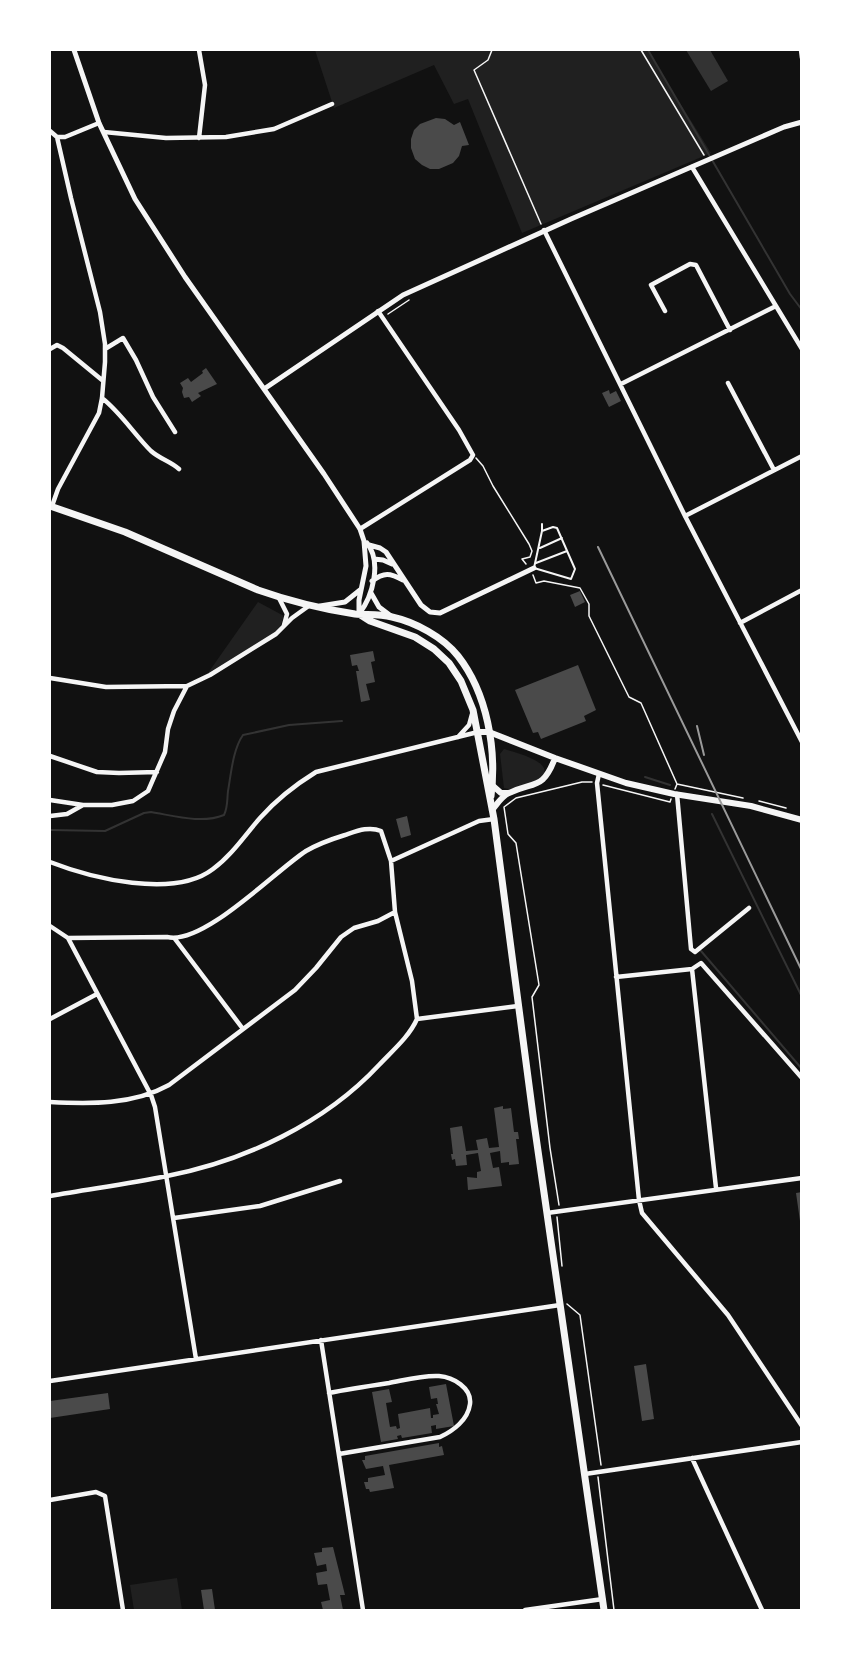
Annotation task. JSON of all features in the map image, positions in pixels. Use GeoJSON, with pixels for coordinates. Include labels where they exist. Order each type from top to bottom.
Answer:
{"type":"FeatureCollection","features":[{"type":"Feature","properties":{"kind":"main road"},"geometry":{"type":"LineString","coordinates":[[51,506],[125,532],[279,598],[360,614],[374,613],[418,626],[456,654],[474,684],[489,732],[492,785],[490,798]]}},
{"type":"Feature","properties":{"kind":"main road"},"geometry":{"type":"LineString","coordinates":[[360,614],[370,621],[415,637],[434,649],[449,663],[461,681],[473,710],[494,819],[518,1006],[547,1213],[563,1304],[604,1611]]}},
{"type":"Feature","properties":{"kind":"main road"},"geometry":{"type":"LineString","coordinates":[[478,732],[489,732],[599,774],[676,794],[751,806],[801,820]]}},
{"type":"Feature","properties":{"kind":"main road"},"geometry":{"type":"LineString","coordinates":[[492,785],[501,793],[508,793],[539,783],[550,773],[555,758]]}},
{"type":"Feature","properties":{"kind":"main road"},"geometry":{"type":"LineString","coordinates":[[492,810],[508,793]]}},
{"type":"Feature","properties":{"kind":"street"},"geometry":{"type":"LineString","coordinates":[[74,50],[99,123],[135,200],[155,233],[360,530],[374,559],[371,593],[360,614]]}},
{"type":"Feature","properties":{"kind":"street"},"geometry":{"type":"LineString","coordinates":[[199,50],[205,85],[199,138]]}},
{"type":"Feature","properties":{"kind":"street"},"geometry":{"type":"LineString","coordinates":[[801,50],[801,58]]}},
{"type":"Feature","properties":{"kind":"street"},"geometry":{"type":"LineString","coordinates":[[104,132],[166,138],[226,137],[274,129],[332,104]]}},
{"type":"Feature","properties":{"kind":"street"},"geometry":{"type":"LineString","coordinates":[[264,389],[378,311],[422,285],[543,228],[784,127],[801,122]]}},
{"type":"Feature","properties":{"kind":"street"},"geometry":{"type":"LineString","coordinates":[[57,137],[65,137],[99,123]]}},
{"type":"Feature","properties":{"kind":"street"},"geometry":{"type":"LineString","coordinates":[[50,131],[57,137],[100,312],[105,349],[99,413],[51,506]]}},
{"type":"Feature","properties":{"kind":"street"},"geometry":{"type":"LineString","coordinates":[[692,166],[801,349]]}},
{"type":"Feature","properties":{"kind":"street"},"geometry":{"type":"LineString","coordinates":[[543,228],[685,516],[801,742]]}},
{"type":"Feature","properties":{"kind":"street"},"geometry":{"type":"LineString","coordinates":[[665,311],[651,285],[690,264],[696,265],[730,330]]}},
{"type":"Feature","properties":{"kind":"street"},"geometry":{"type":"LineString","coordinates":[[621,384],[776,306]]}},
{"type":"Feature","properties":{"kind":"street"},"geometry":{"type":"LineString","coordinates":[[360,530],[470,460],[473,455],[378,311]]}},
{"type":"Feature","properties":{"kind":"street"},"geometry":{"type":"LineString","coordinates":[[105,349],[123,338],[153,397],[175,432]]}},
{"type":"Feature","properties":{"kind":"street"},"geometry":{"type":"LineString","coordinates":[[50,349],[57,345],[103,381]]}},
{"type":"Feature","properties":{"kind":"street"},"geometry":{"type":"LineString","coordinates":[[729,383],[774,470]]}},
{"type":"Feature","properties":{"kind":"street"},"geometry":{"type":"LineString","coordinates":[[102,398],[115,408],[152,452],[161,459],[171,461],[179,469]]}},
{"type":"Feature","properties":{"kind":"street"},"geometry":{"type":"LineString","coordinates":[[685,516],[801,456]]}},
{"type":"Feature","properties":{"kind":"street"},"geometry":{"type":"LineString","coordinates":[[366,545],[386,552],[421,605],[430,612],[440,613],[533,567]]}},
{"type":"Feature","properties":{"kind":"street"},"geometry":{"type":"LineString","coordinates":[[360,614],[359,600],[366,566],[366,545]]}},
{"type":"Feature","properties":{"kind":"street"},"geometry":{"type":"LineString","coordinates":[[366,566],[374,559],[394,565]]}},
{"type":"Feature","properties":{"kind":"street"},"geometry":{"type":"LineString","coordinates":[[372,581],[381,575],[391,574],[403,580]]}},
{"type":"Feature","properties":{"kind":"street"},"geometry":{"type":"LineString","coordinates":[[50,678],[106,687],[187,686],[258,646],[314,605],[345,602],[362,589]]}},
{"type":"Feature","properties":{"kind":"street"},"geometry":{"type":"LineString","coordinates":[[740,623],[801,590]]}},
{"type":"Feature","properties":{"kind":"street"},"geometry":{"type":"LineString","coordinates":[[371,593],[379,607],[392,617]]}},
{"type":"Feature","properties":{"kind":"street"},"geometry":{"type":"LineString","coordinates":[[279,598],[288,614],[283,627]]}},
{"type":"Feature","properties":{"kind":"street"},"geometry":{"type":"LineString","coordinates":[[50,800],[83,805],[112,805],[133,801],[148,791],[165,752],[168,729],[174,711],[187,686]]}},
{"type":"Feature","properties":{"kind":"street"},"geometry":{"type":"LineString","coordinates":[[458,737],[469,725],[473,710]]}},
{"type":"Feature","properties":{"kind":"street"},"geometry":{"type":"LineString","coordinates":[[50,862],[88,875],[129,883],[165,883],[198,878],[219,864],[275,803],[316,772],[478,732]]}},
{"type":"Feature","properties":{"kind":"street"},"geometry":{"type":"LineString","coordinates":[[50,756],[97,772],[119,774],[158,772]]}},
{"type":"Feature","properties":{"kind":"street"},"geometry":{"type":"LineString","coordinates":[[599,774],[597,783],[616,977],[642,1213],[728,1315],[801,1426]]}},
{"type":"Feature","properties":{"kind":"street"},"geometry":{"type":"LineString","coordinates":[[676,794],[691,949],[695,951],[749,908]]}},
{"type":"Feature","properties":{"kind":"street"},"geometry":{"type":"LineString","coordinates":[[50,816],[67,814],[83,805]]}},
{"type":"Feature","properties":{"kind":"street"},"geometry":{"type":"LineString","coordinates":[[391,861],[479,821],[494,819]]}},
{"type":"Feature","properties":{"kind":"street"},"geometry":{"type":"LineString","coordinates":[[50,1196],[168,1176],[208,1166],[245,1152],[315,1119],[347,1096],[372,1072],[413,1028],[417,1020],[412,981],[395,912],[391,861],[381,831],[373,828],[352,833],[307,851],[198,932],[175,939],[167,937],[68,938]]}},
{"type":"Feature","properties":{"kind":"street"},"geometry":{"type":"LineString","coordinates":[[50,1102],[86,1104],[151,1095],[170,1085],[295,990],[342,937],[354,928],[378,921],[395,912]]}},
{"type":"Feature","properties":{"kind":"street"},"geometry":{"type":"LineString","coordinates":[[50,926],[68,938],[151,1095],[168,1176],[196,1359]]}},
{"type":"Feature","properties":{"kind":"street"},"geometry":{"type":"LineString","coordinates":[[175,939],[243,1029]]}},
{"type":"Feature","properties":{"kind":"street"},"geometry":{"type":"LineString","coordinates":[[616,977],[692,969],[701,963],[801,1078]]}},
{"type":"Feature","properties":{"kind":"street"},"geometry":{"type":"LineString","coordinates":[[692,969],[716,1188]]}},
{"type":"Feature","properties":{"kind":"street"},"geometry":{"type":"LineString","coordinates":[[50,1019],[97,994]]}},
{"type":"Feature","properties":{"kind":"street"},"geometry":{"type":"LineString","coordinates":[[417,1020],[518,1006]]}},
{"type":"Feature","properties":{"kind":"street"},"geometry":{"type":"LineString","coordinates":[[547,1213],[801,1178]]}},
{"type":"Feature","properties":{"kind":"street"},"geometry":{"type":"LineString","coordinates":[[174,1218],[260,1206],[340,1181]]}},
{"type":"Feature","properties":{"kind":"street"},"geometry":{"type":"LineString","coordinates":[[50,1381],[563,1304]]}},
{"type":"Feature","properties":{"kind":"street"},"geometry":{"type":"LineString","coordinates":[[321,1340],[363,1611]]}},
{"type":"Feature","properties":{"kind":"street"},"geometry":{"type":"LineString","coordinates":[[330,1393],[441,1376],[460,1384],[470,1399],[470,1406],[452,1432],[440,1437],[339,1454]]}},
{"type":"Feature","properties":{"kind":"street"},"geometry":{"type":"LineString","coordinates":[[585,1474],[801,1442]]}},
{"type":"Feature","properties":{"kind":"street"},"geometry":{"type":"LineString","coordinates":[[692,1458],[762,1611]]}},
{"type":"Feature","properties":{"kind":"street"},"geometry":{"type":"LineString","coordinates":[[50,1500],[96,1492],[105,1496],[123,1611]]}},
{"type":"Feature","properties":{"kind":"street"},"geometry":{"type":"LineString","coordinates":[[525,1611],[603,1599]]}},
{"type":"Feature","properties":{"kind":"lane"},"geometry":{"type":"LineString","coordinates":[[533,567],[542,524]]}},
{"type":"Feature","properties":{"kind":"lane"},"geometry":{"type":"LineString","coordinates":[[533,567],[571,579],[575,569],[555,527],[542,531]]}},
{"type":"Feature","properties":{"kind":"lane"},"geometry":{"type":"LineString","coordinates":[[538,550],[562,538]]}},
{"type":"Feature","properties":{"kind":"lane"},"geometry":{"type":"LineString","coordinates":[[533,567],[567,551]]}},
{"type":"Feature","properties":{"kind":"path"},"geometry":{"type":"LineString","coordinates":[[492,50],[488,60],[474,70],[543,228]]}},
{"type":"Feature","properties":{"kind":"path"},"geometry":{"type":"LineString","coordinates":[[641,50],[704,156],[699,159]]}},
{"type":"Feature","properties":{"kind":"path"},"geometry":{"type":"LineString","coordinates":[[473,455],[483,466],[532,550],[531,556],[522,559],[533,567],[536,583],[544,581],[580,588],[590,604],[589,616],[629,697],[641,703],[677,784],[676,794]]}},
{"type":"Feature","properties":{"kind":"path"},"geometry":{"type":"LineString","coordinates":[[677,784],[744,798]]}},
{"type":"Feature","properties":{"kind":"path"},"geometry":{"type":"LineString","coordinates":[[516,798],[504,807],[508,834],[516,843],[539,985],[532,997],[550,1148],[561,1211],[556,1218],[563,1272]]}},
{"type":"Feature","properties":{"kind":"path"},"geometry":{"type":"LineString","coordinates":[[755,800],[787,808]]}},
{"type":"Feature","properties":{"kind":"path"},"geometry":{"type":"LineString","coordinates":[[563,1304],[580,1315],[602,1472],[597,1479],[614,1611]]}},
{"type":"Feature","properties":{"kind":"shaded area"},"geometry":{"type":"Polygon","coordinates":[[[315,50],[647,50],[711,153],[522,233],[468,99],[454,104],[434,65],[334,108],[315,50]]]}},
{"type":"Feature","properties":{"kind":"shaded area"},"geometry":{"type":"Polygon","coordinates":[[[686,50],[710,50],[728,81],[711,91],[686,50]]]}},
{"type":"Feature","properties":{"kind":"shaded area"},"geometry":{"type":"Polygon","coordinates":[[[258,602],[284,616],[280,627],[273,634],[208,673],[258,602]]]}},
{"type":"Feature","properties":{"kind":"shaded area"},"geometry":{"type":"Polygon","coordinates":[[[504,749],[524,755],[539,763],[544,768],[540,779],[526,786],[504,788],[500,754],[504,749]]]}},
{"type":"Feature","properties":{"kind":"shaded area"},"geometry":{"type":"Polygon","coordinates":[[[177,1578],[182,1610],[134,1610],[130,1585],[177,1578]]]}},
{"type":"Feature","properties":{"kind":"building"},"geometry":{"type":"Polygon","coordinates":[[[436,118],[445,119],[454,125],[460,122],[469,145],[462,146],[459,156],[453,163],[439,169],[430,169],[415,159],[411,139],[414,130],[420,124],[436,118]]]}},
{"type":"Feature","properties":{"kind":"building"},"geometry":{"type":"Polygon","coordinates":[[[206,368],[217,384],[198,393],[201,396],[192,402],[189,397],[184,398],[180,383],[188,378],[191,382],[206,368]]]}},
{"type":"Feature","properties":{"kind":"building"},"geometry":{"type":"Polygon","coordinates":[[[609,390],[610,394],[616,391],[621,401],[609,407],[602,393],[609,390]]]}},
{"type":"Feature","properties":{"kind":"building"},"geometry":{"type":"Polygon","coordinates":[[[580,591],[585,602],[575,607],[570,595],[580,591]]]}},
{"type":"Feature","properties":{"kind":"building"},"geometry":{"type":"Polygon","coordinates":[[[373,651],[375,661],[371,662],[375,682],[366,684],[370,700],[361,702],[356,671],[359,671],[357,665],[352,666],[350,655],[373,651]]]}},
{"type":"Feature","properties":{"kind":"building"},"geometry":{"type":"Polygon","coordinates":[[[578,665],[596,710],[584,716],[586,721],[541,739],[538,732],[533,733],[515,690],[578,665]]]}},
{"type":"Feature","properties":{"kind":"building"},"geometry":{"type":"Polygon","coordinates":[[[407,816],[411,835],[401,838],[396,819],[407,816]]]}},
{"type":"Feature","properties":{"kind":"building"},"geometry":{"type":"Polygon","coordinates":[[[503,1106],[503,1109],[511,1108],[514,1132],[518,1132],[519,1139],[516,1139],[519,1164],[501,1163],[500,1151],[490,1153],[493,1168],[499,1167],[502,1186],[468,1190],[467,1177],[477,1178],[477,1172],[481,1171],[478,1153],[466,1155],[467,1165],[456,1166],[451,1154],[453,1154],[450,1128],[462,1126],[466,1151],[478,1150],[476,1140],[487,1138],[489,1148],[499,1147],[494,1108],[503,1106]]]}},
{"type":"Feature","properties":{"kind":"building"},"geometry":{"type":"Polygon","coordinates":[[[802,1192],[802,1221],[800,1221],[796,1193],[802,1192]]]}},
{"type":"Feature","properties":{"kind":"building"},"geometry":{"type":"Polygon","coordinates":[[[646,1364],[654,1419],[642,1421],[634,1366],[646,1364]]]}},
{"type":"Feature","properties":{"kind":"building"},"geometry":{"type":"Polygon","coordinates":[[[446,1384],[454,1426],[436,1429],[436,1425],[431,1426],[432,1433],[402,1438],[401,1435],[397,1436],[398,1439],[381,1442],[372,1392],[389,1389],[392,1402],[386,1403],[390,1427],[396,1426],[397,1429],[400,1428],[398,1414],[430,1408],[431,1418],[439,1414],[437,1398],[431,1399],[429,1387],[446,1384]]]}},
{"type":"Feature","properties":{"kind":"building"},"geometry":{"type":"Polygon","coordinates":[[[108,1393],[110,1409],[50,1418],[50,1401],[108,1393]]]}},
{"type":"Feature","properties":{"kind":"building"},"geometry":{"type":"Polygon","coordinates":[[[439,1443],[444,1455],[389,1465],[394,1488],[370,1492],[366,1489],[364,1482],[368,1482],[368,1478],[385,1475],[383,1466],[366,1469],[362,1460],[365,1460],[365,1456],[439,1443]]]}},
{"type":"Feature","properties":{"kind":"building"},"geometry":{"type":"Polygon","coordinates":[[[333,1547],[345,1595],[340,1595],[343,1610],[323,1610],[321,1602],[330,1600],[327,1584],[318,1585],[316,1573],[327,1571],[326,1564],[317,1566],[314,1553],[322,1552],[322,1548],[333,1547]]]}},
{"type":"Feature","properties":{"kind":"building"},"geometry":{"type":"Polygon","coordinates":[[[212,1589],[215,1610],[204,1610],[201,1590],[212,1589]]]}},
{"type":"Feature","properties":{"kind":"waterway"},"geometry":{"type":"LineString","coordinates":[[648,50],[790,294],[802,310]]}},
{"type":"Feature","properties":{"kind":"waterway"},"geometry":{"type":"LineString","coordinates":[[50,830],[105,831],[151,812],[198,819],[216,818],[224,815],[227,806],[231,770],[243,735],[289,725],[342,721]]}},
{"type":"Feature","properties":{"kind":"waterway"},"geometry":{"type":"LineString","coordinates":[[645,777],[670,785]]}},
{"type":"Feature","properties":{"kind":"waterway"},"geometry":{"type":"LineString","coordinates":[[712,814],[802,997]]}},
{"type":"Feature","properties":{"kind":"waterway"},"geometry":{"type":"LineString","coordinates":[[701,951],[802,1069]]}},
{"type":"Feature","properties":{"kind":"railway"},"geometry":{"type":"LineString","coordinates":[[598,547],[802,971]]}},
{"type":"Feature","properties":{"kind":"railway"},"geometry":{"type":"LineString","coordinates":[[697,726],[704,755]]}}]}
